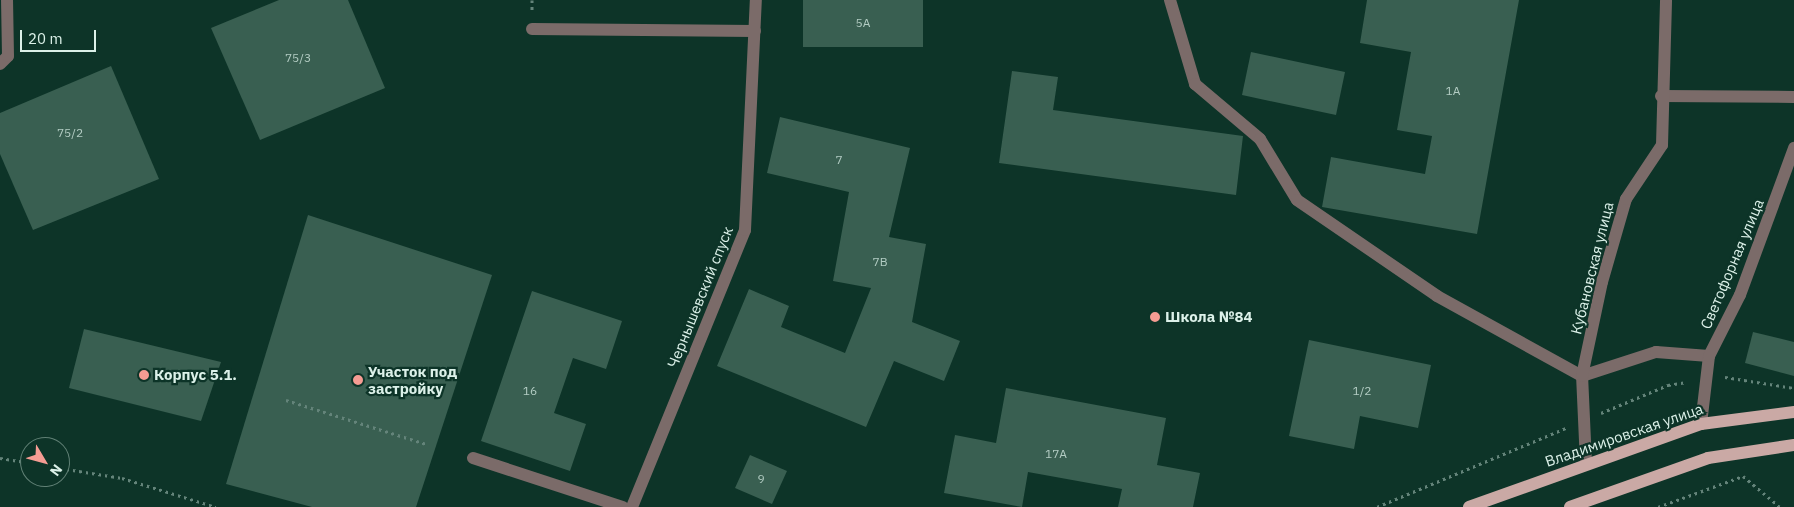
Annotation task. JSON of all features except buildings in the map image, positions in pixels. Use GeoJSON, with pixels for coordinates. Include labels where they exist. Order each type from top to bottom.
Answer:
{"type":"FeatureCollection","features":[{"type":"Feature","properties":{"kind":"main road","name":"Владимировская улица"},"geometry":{"type":"LineString","coordinates":[[1469,507],[1586,463],[1701,424],[1794,412]]}},
{"type":"Feature","properties":{"kind":"main road"},"geometry":{"type":"LineString","coordinates":[[1570,507],[1591,502],[1708,458],[1794,446]]}},
{"type":"Feature","properties":{"kind":"street"},"geometry":{"type":"LineString","coordinates":[[0,64],[8,56],[7,0]]}},
{"type":"Feature","properties":{"kind":"street","name":"Чернышевский спуск"},"geometry":{"type":"LineString","coordinates":[[632,507],[745,230],[756,0]]}},
{"type":"Feature","properties":{"kind":"street"},"geometry":{"type":"LineString","coordinates":[[1170,0],[1195,84],[1260,139],[1298,200],[1437,296],[1582,376],[1656,352],[1709,356]]}},
{"type":"Feature","properties":{"kind":"street","name":"Кубановская улица"},"geometry":{"type":"LineString","coordinates":[[1586,463],[1582,376],[1602,282],[1626,199],[1662,145],[1660,96],[1666,0]]}},
{"type":"Feature","properties":{"kind":"street"},"geometry":{"type":"LineString","coordinates":[[532,29],[754,31]]}},
{"type":"Feature","properties":{"kind":"street"},"geometry":{"type":"LineString","coordinates":[[1660,96],[1794,97]]}},
{"type":"Feature","properties":{"kind":"street","name":"Светофорная улица"},"geometry":{"type":"LineString","coordinates":[[1701,424],[1709,356],[1740,295],[1794,148]]}},
{"type":"Feature","properties":{"kind":"street"},"geometry":{"type":"LineString","coordinates":[[473,458],[623,507]]}},
{"type":"Feature","properties":{"kind":"path"},"geometry":{"type":"LineString","coordinates":[[286,400],[426,444]]}},
{"type":"Feature","properties":{"kind":"path"},"geometry":{"type":"LineString","coordinates":[[0,458],[20,461]]}},
{"type":"Feature","properties":{"kind":"path"},"geometry":{"type":"LineString","coordinates":[[70,470],[122,478],[216,507]]}},
{"type":"Feature","properties":{"kind":"path"},"geometry":{"type":"LineString","coordinates":[[1658,507],[1743,476],[1780,507]]}},
{"type":"Feature","properties":{"kind":"place","name":"Школа №84"},"geometry":{"type":"Point","coordinates":[1155,317]}},
{"type":"Feature","properties":{"kind":"place","name":"Корпус 5.1."},"geometry":{"type":"Point","coordinates":[144,375]}},
{"type":"Feature","properties":{"kind":"place","name":"Участок под застройку"},"geometry":{"type":"Point","coordinates":[358,380]}}]}
